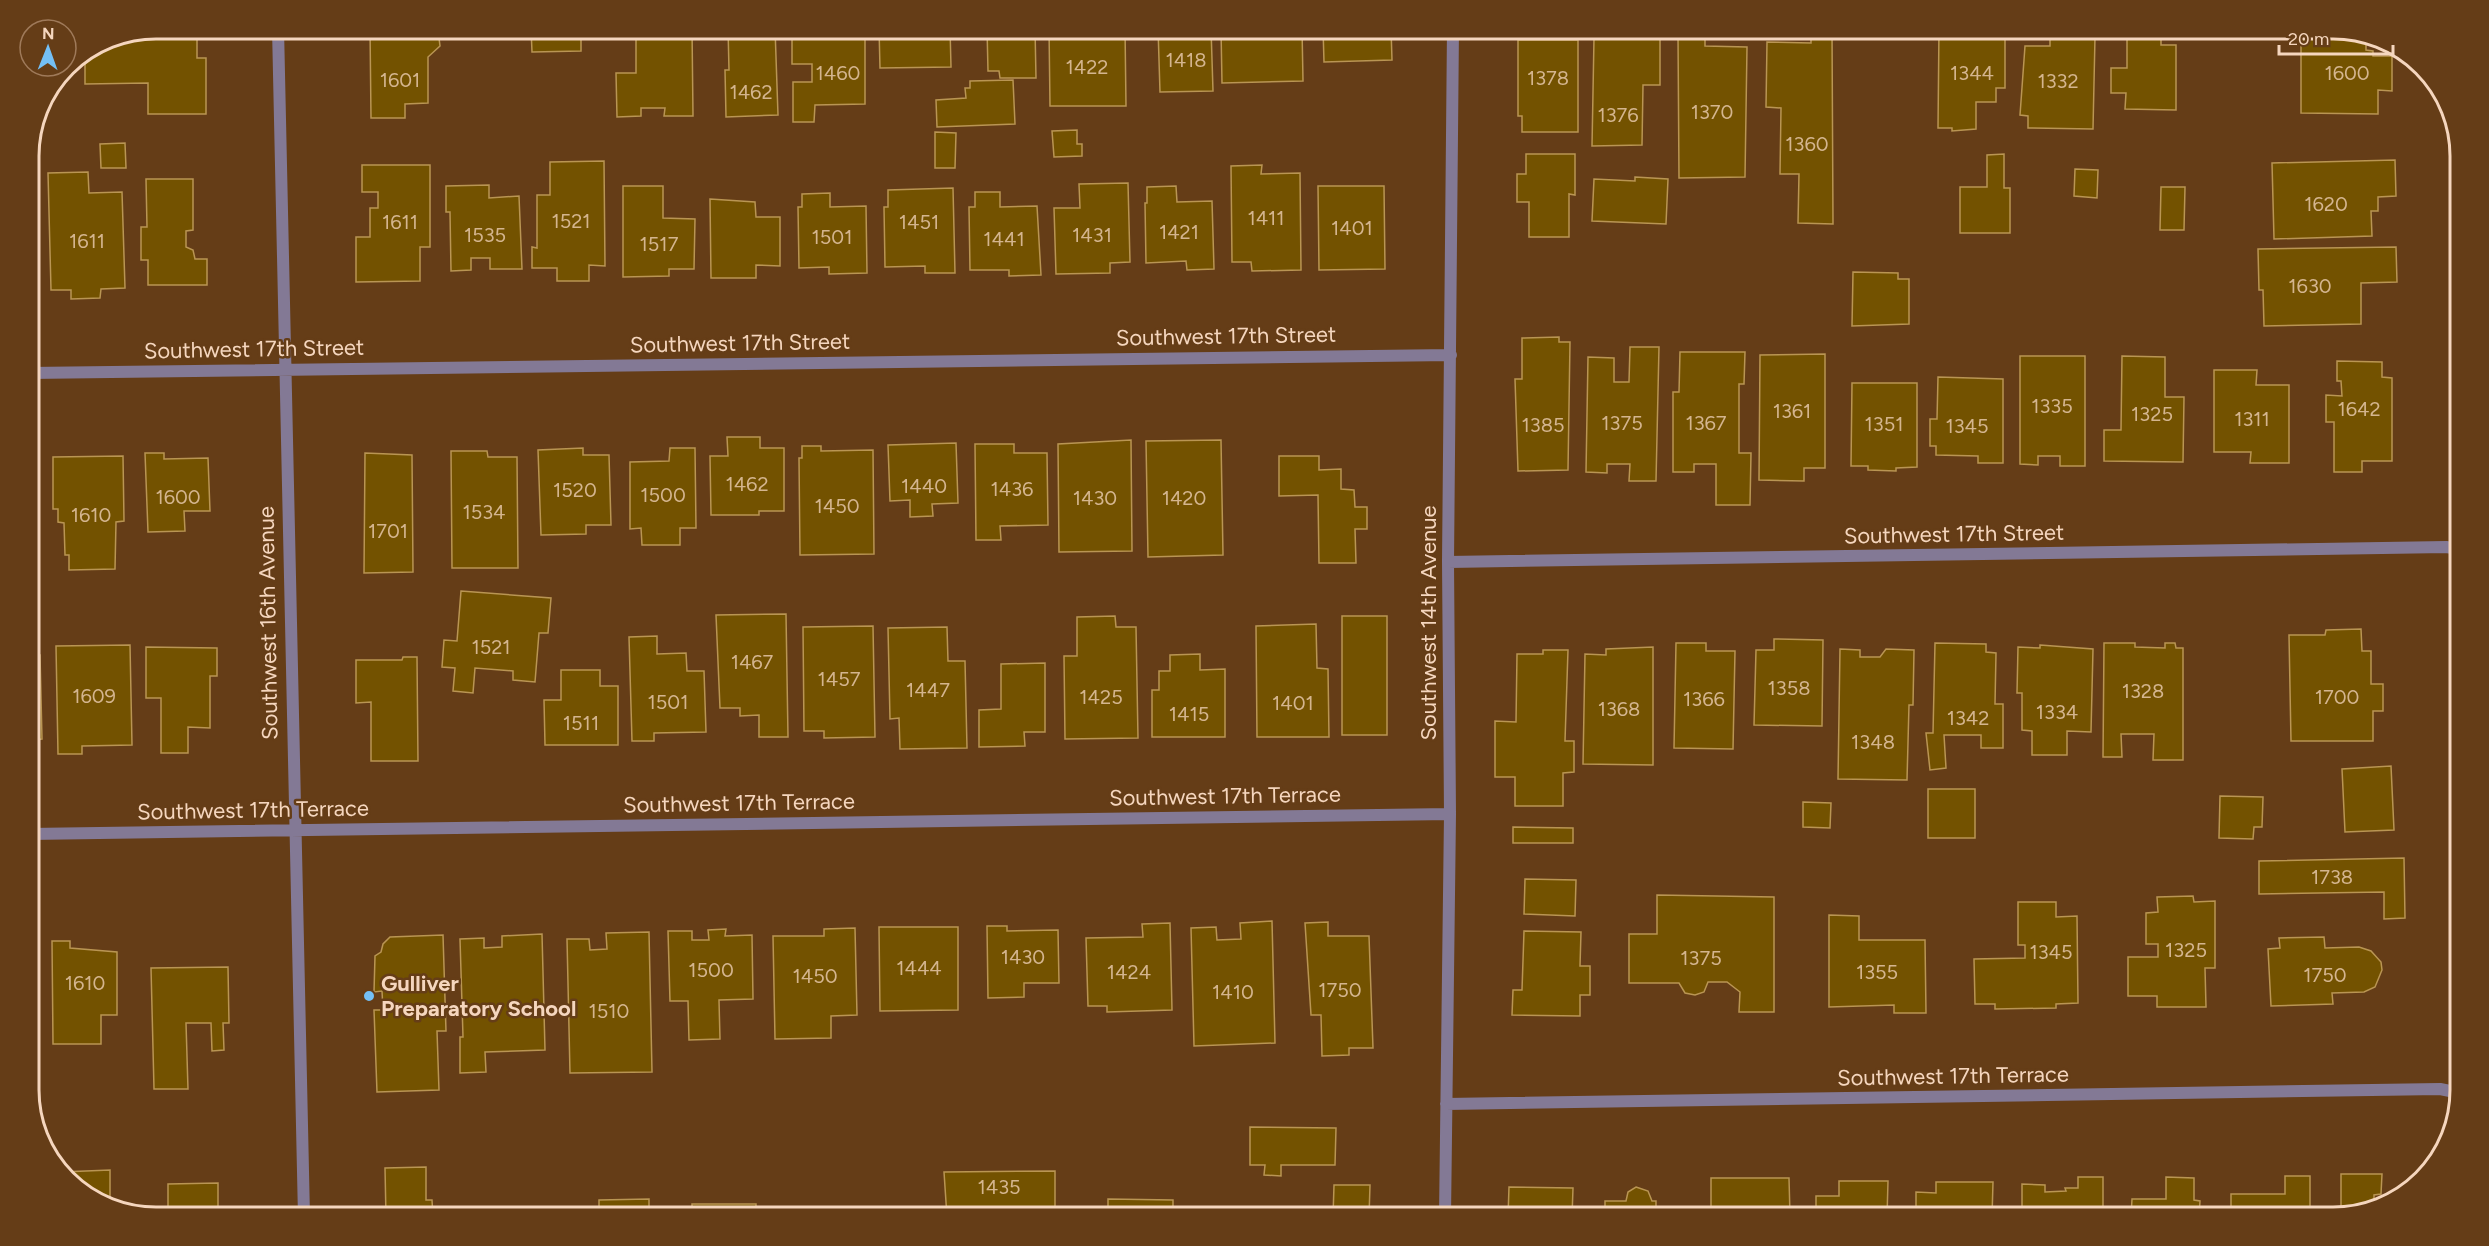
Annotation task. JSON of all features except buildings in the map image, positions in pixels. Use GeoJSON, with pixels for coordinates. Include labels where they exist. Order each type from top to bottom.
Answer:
{"type":"FeatureCollection","features":[{"type":"Feature","properties":{"kind":"street","name":"Southwest 16th Avenue"},"geometry":{"type":"LineString","coordinates":[[278,39],[304,1207]]}},
{"type":"Feature","properties":{"kind":"street","name":"Southwest 14th Avenue"},"geometry":{"type":"LineString","coordinates":[[1445,1207],[1450,814],[1448,562],[1453,39]]}},
{"type":"Feature","properties":{"kind":"street","name":"Southwest 17th Street"},"geometry":{"type":"LineString","coordinates":[[39,374],[1451,356]]}},
{"type":"Feature","properties":{"kind":"street","name":"Southwest 17th Street"},"geometry":{"type":"LineString","coordinates":[[1448,562],[2450,548]]}},
{"type":"Feature","properties":{"kind":"street","name":"Southwest 17th Terrace"},"geometry":{"type":"LineString","coordinates":[[39,834],[1450,814]]}},
{"type":"Feature","properties":{"kind":"street","name":"Southwest 17th Terrace"},"geometry":{"type":"LineString","coordinates":[[1446,1104],[2440,1089],[2450,1091]]}},
{"type":"Feature","properties":{"kind":"place","name":"Gulliver Preparatory School"},"geometry":{"type":"Point","coordinates":[369,996]}}]}
